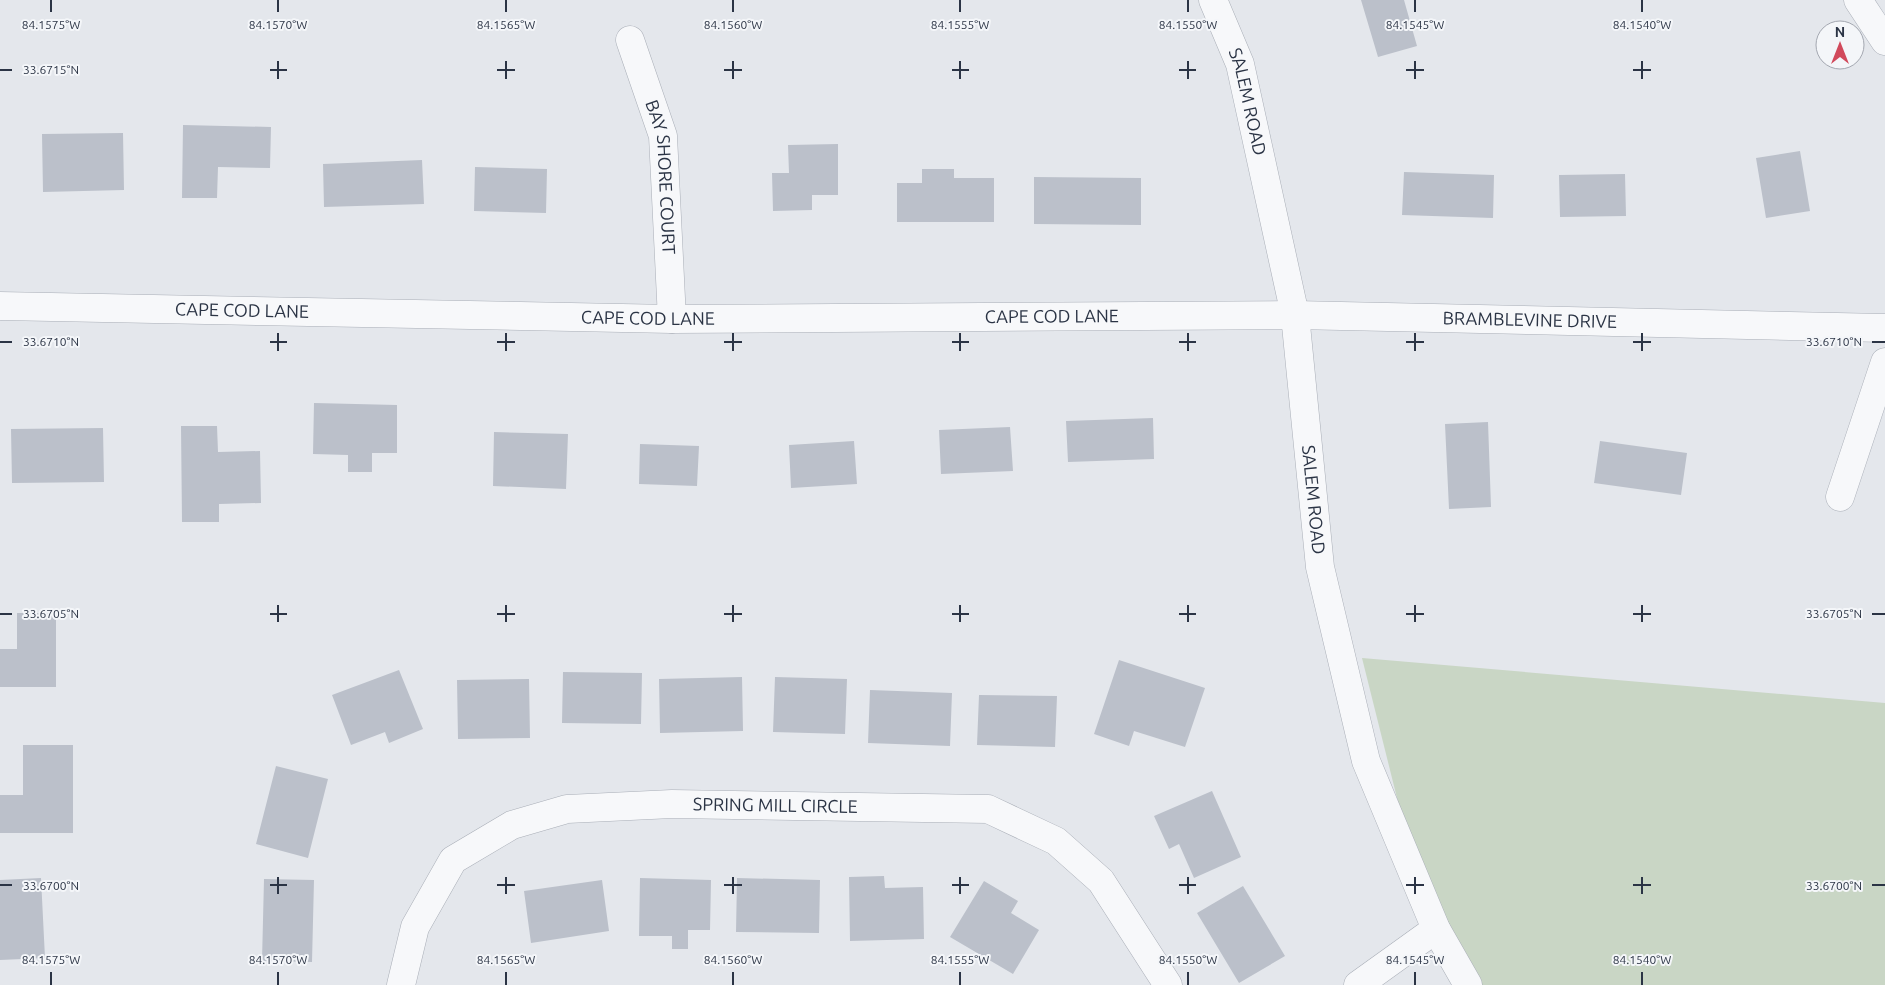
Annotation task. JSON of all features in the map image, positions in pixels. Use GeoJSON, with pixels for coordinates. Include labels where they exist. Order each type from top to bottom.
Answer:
{"type":"FeatureCollection","features":[{"type":"Feature","properties":{"kind":"street","name":"SALEM ROAD"},"geometry":{"type":"LineString","coordinates":[[1213,0],[1240,64],[1295,315],[1320,567],[1366,761],[1436,929],[1468,985]]}},
{"type":"Feature","properties":{"kind":"street"},"geometry":{"type":"LineString","coordinates":[[1858,0],[1885,42]]}},
{"type":"Feature","properties":{"kind":"street","name":"BAY SHORE COURT"},"geometry":{"type":"LineString","coordinates":[[630,40],[663,136],[672,319]]}},
{"type":"Feature","properties":{"kind":"street","name":"CAPE COD LANE"},"geometry":{"type":"LineString","coordinates":[[0,306],[672,319],[1295,315]]}},
{"type":"Feature","properties":{"kind":"street","name":"BRAMBLEVINE DRIVE"},"geometry":{"type":"LineString","coordinates":[[1295,315],[1885,328]]}},
{"type":"Feature","properties":{"kind":"street"},"geometry":{"type":"LineString","coordinates":[[1840,497],[1885,362]]}},
{"type":"Feature","properties":{"kind":"street","name":"SPRING MILL CIRCLE"},"geometry":{"type":"LineString","coordinates":[[401,985],[415,927],[453,860],[512,825],[567,809],[672,804],[988,809],[1056,842],[1101,881],[1168,985]]}},
{"type":"Feature","properties":{"kind":"street"},"geometry":{"type":"LineString","coordinates":[[1358,985],[1436,929]]}},
{"type":"Feature","properties":{"kind":"green space"},"geometry":{"type":"Polygon","coordinates":[[[1362,658],[1885,703],[1885,985],[1476,985],[1417,878],[1362,658]]]}},
{"type":"Feature","properties":{"kind":"building"},"geometry":{"type":"Polygon","coordinates":[[[1361,0],[1404,0],[1417,46],[1378,57],[1361,0]]]}},
{"type":"Feature","properties":{"kind":"building"},"geometry":{"type":"Polygon","coordinates":[[[183,125],[271,127],[270,168],[218,167],[217,198],[182,198],[183,125]]]}},
{"type":"Feature","properties":{"kind":"building"},"geometry":{"type":"Polygon","coordinates":[[[123,133],[124,190],[43,192],[42,134],[123,133]]]}},
{"type":"Feature","properties":{"kind":"building"},"geometry":{"type":"Polygon","coordinates":[[[838,144],[838,195],[812,195],[812,210],[773,211],[772,173],[789,173],[788,145],[838,144]]]}},
{"type":"Feature","properties":{"kind":"building"},"geometry":{"type":"Polygon","coordinates":[[[1800,151],[1810,211],[1766,218],[1756,158],[1800,151]]]}},
{"type":"Feature","properties":{"kind":"building"},"geometry":{"type":"Polygon","coordinates":[[[422,160],[424,204],[324,207],[323,164],[422,160]]]}},
{"type":"Feature","properties":{"kind":"building"},"geometry":{"type":"Polygon","coordinates":[[[475,167],[547,169],[546,213],[474,211],[475,167]]]}},
{"type":"Feature","properties":{"kind":"building"},"geometry":{"type":"Polygon","coordinates":[[[922,169],[954,169],[954,178],[994,178],[994,222],[897,222],[897,183],[922,183],[922,169]]]}},
{"type":"Feature","properties":{"kind":"building"},"geometry":{"type":"Polygon","coordinates":[[[1404,172],[1494,175],[1493,218],[1402,215],[1404,172]]]}},
{"type":"Feature","properties":{"kind":"building"},"geometry":{"type":"Polygon","coordinates":[[[1625,174],[1626,216],[1560,217],[1559,175],[1625,174]]]}},
{"type":"Feature","properties":{"kind":"building"},"geometry":{"type":"Polygon","coordinates":[[[1034,177],[1141,178],[1141,225],[1034,224],[1034,177]]]}},
{"type":"Feature","properties":{"kind":"building"},"geometry":{"type":"Polygon","coordinates":[[[314,403],[397,405],[397,453],[372,453],[372,472],[348,472],[348,455],[313,454],[314,403]]]}},
{"type":"Feature","properties":{"kind":"building"},"geometry":{"type":"Polygon","coordinates":[[[1153,418],[1154,459],[1068,462],[1066,421],[1153,418]]]}},
{"type":"Feature","properties":{"kind":"building"},"geometry":{"type":"Polygon","coordinates":[[[1488,422],[1491,507],[1449,509],[1445,424],[1488,422]]]}},
{"type":"Feature","properties":{"kind":"building"},"geometry":{"type":"Polygon","coordinates":[[[181,426],[217,426],[218,452],[260,451],[261,503],[219,504],[219,522],[182,522],[181,426]]]}},
{"type":"Feature","properties":{"kind":"building"},"geometry":{"type":"Polygon","coordinates":[[[1010,427],[1013,471],[941,474],[939,430],[1010,427]]]}},
{"type":"Feature","properties":{"kind":"building"},"geometry":{"type":"Polygon","coordinates":[[[103,428],[104,482],[12,483],[11,429],[103,428]]]}},
{"type":"Feature","properties":{"kind":"building"},"geometry":{"type":"Polygon","coordinates":[[[494,432],[568,434],[566,489],[493,486],[494,432]]]}},
{"type":"Feature","properties":{"kind":"building"},"geometry":{"type":"Polygon","coordinates":[[[854,441],[857,484],[791,488],[789,445],[854,441]]]}},
{"type":"Feature","properties":{"kind":"building"},"geometry":{"type":"Polygon","coordinates":[[[1600,441],[1687,453],[1681,495],[1594,483],[1600,441]]]}},
{"type":"Feature","properties":{"kind":"building"},"geometry":{"type":"Polygon","coordinates":[[[640,444],[699,446],[697,486],[639,484],[640,444]]]}},
{"type":"Feature","properties":{"kind":"building"},"geometry":{"type":"Polygon","coordinates":[[[17,613],[56,613],[56,687],[0,687],[0,649],[17,649],[17,613]]]}},
{"type":"Feature","properties":{"kind":"building"},"geometry":{"type":"Polygon","coordinates":[[[1119,660],[1205,688],[1185,747],[1134,731],[1129,746],[1094,734],[1119,660]]]}},
{"type":"Feature","properties":{"kind":"building"},"geometry":{"type":"Polygon","coordinates":[[[399,670],[423,729],[389,743],[385,732],[351,745],[332,695],[399,670]]]}},
{"type":"Feature","properties":{"kind":"building"},"geometry":{"type":"Polygon","coordinates":[[[563,672],[642,673],[641,724],[562,723],[563,672]]]}},
{"type":"Feature","properties":{"kind":"building"},"geometry":{"type":"Polygon","coordinates":[[[742,677],[743,731],[660,733],[659,679],[742,677]]]}},
{"type":"Feature","properties":{"kind":"building"},"geometry":{"type":"Polygon","coordinates":[[[775,677],[847,679],[845,734],[773,732],[775,677]]]}},
{"type":"Feature","properties":{"kind":"building"},"geometry":{"type":"Polygon","coordinates":[[[529,679],[530,738],[458,739],[457,680],[529,679]]]}},
{"type":"Feature","properties":{"kind":"building"},"geometry":{"type":"Polygon","coordinates":[[[870,690],[952,693],[950,746],[868,743],[870,690]]]}},
{"type":"Feature","properties":{"kind":"building"},"geometry":{"type":"Polygon","coordinates":[[[979,695],[1057,696],[1055,747],[977,745],[979,695]]]}},
{"type":"Feature","properties":{"kind":"building"},"geometry":{"type":"Polygon","coordinates":[[[23,745],[73,745],[73,833],[0,833],[0,795],[23,795],[23,745]]]}},
{"type":"Feature","properties":{"kind":"building"},"geometry":{"type":"Polygon","coordinates":[[[276,766],[328,779],[308,858],[256,844],[276,766]]]}},
{"type":"Feature","properties":{"kind":"building"},"geometry":{"type":"Polygon","coordinates":[[[1212,791],[1241,857],[1194,878],[1179,844],[1169,849],[1154,816],[1212,791]]]}},
{"type":"Feature","properties":{"kind":"building"},"geometry":{"type":"Polygon","coordinates":[[[884,876],[885,888],[923,887],[924,939],[850,941],[849,877],[884,876]]]}},
{"type":"Feature","properties":{"kind":"building"},"geometry":{"type":"Polygon","coordinates":[[[41,878],[45,958],[0,960],[0,880],[41,878]]]}},
{"type":"Feature","properties":{"kind":"building"},"geometry":{"type":"Polygon","coordinates":[[[640,878],[711,880],[710,930],[688,930],[688,949],[672,949],[672,936],[639,936],[640,878]]]}},
{"type":"Feature","properties":{"kind":"building"},"geometry":{"type":"Polygon","coordinates":[[[737,878],[820,880],[819,933],[736,932],[737,878]]]}},
{"type":"Feature","properties":{"kind":"building"},"geometry":{"type":"Polygon","coordinates":[[[264,879],[314,880],[312,962],[262,961],[264,879]]]}},
{"type":"Feature","properties":{"kind":"building"},"geometry":{"type":"Polygon","coordinates":[[[602,880],[609,931],[531,943],[524,891],[602,880]]]}},
{"type":"Feature","properties":{"kind":"building"},"geometry":{"type":"Polygon","coordinates":[[[984,881],[1018,901],[1011,913],[1039,930],[1013,974],[950,937],[984,881]]]}},
{"type":"Feature","properties":{"kind":"building"},"geometry":{"type":"Polygon","coordinates":[[[1243,886],[1285,956],[1239,983],[1197,913],[1243,886]]]}}]}
